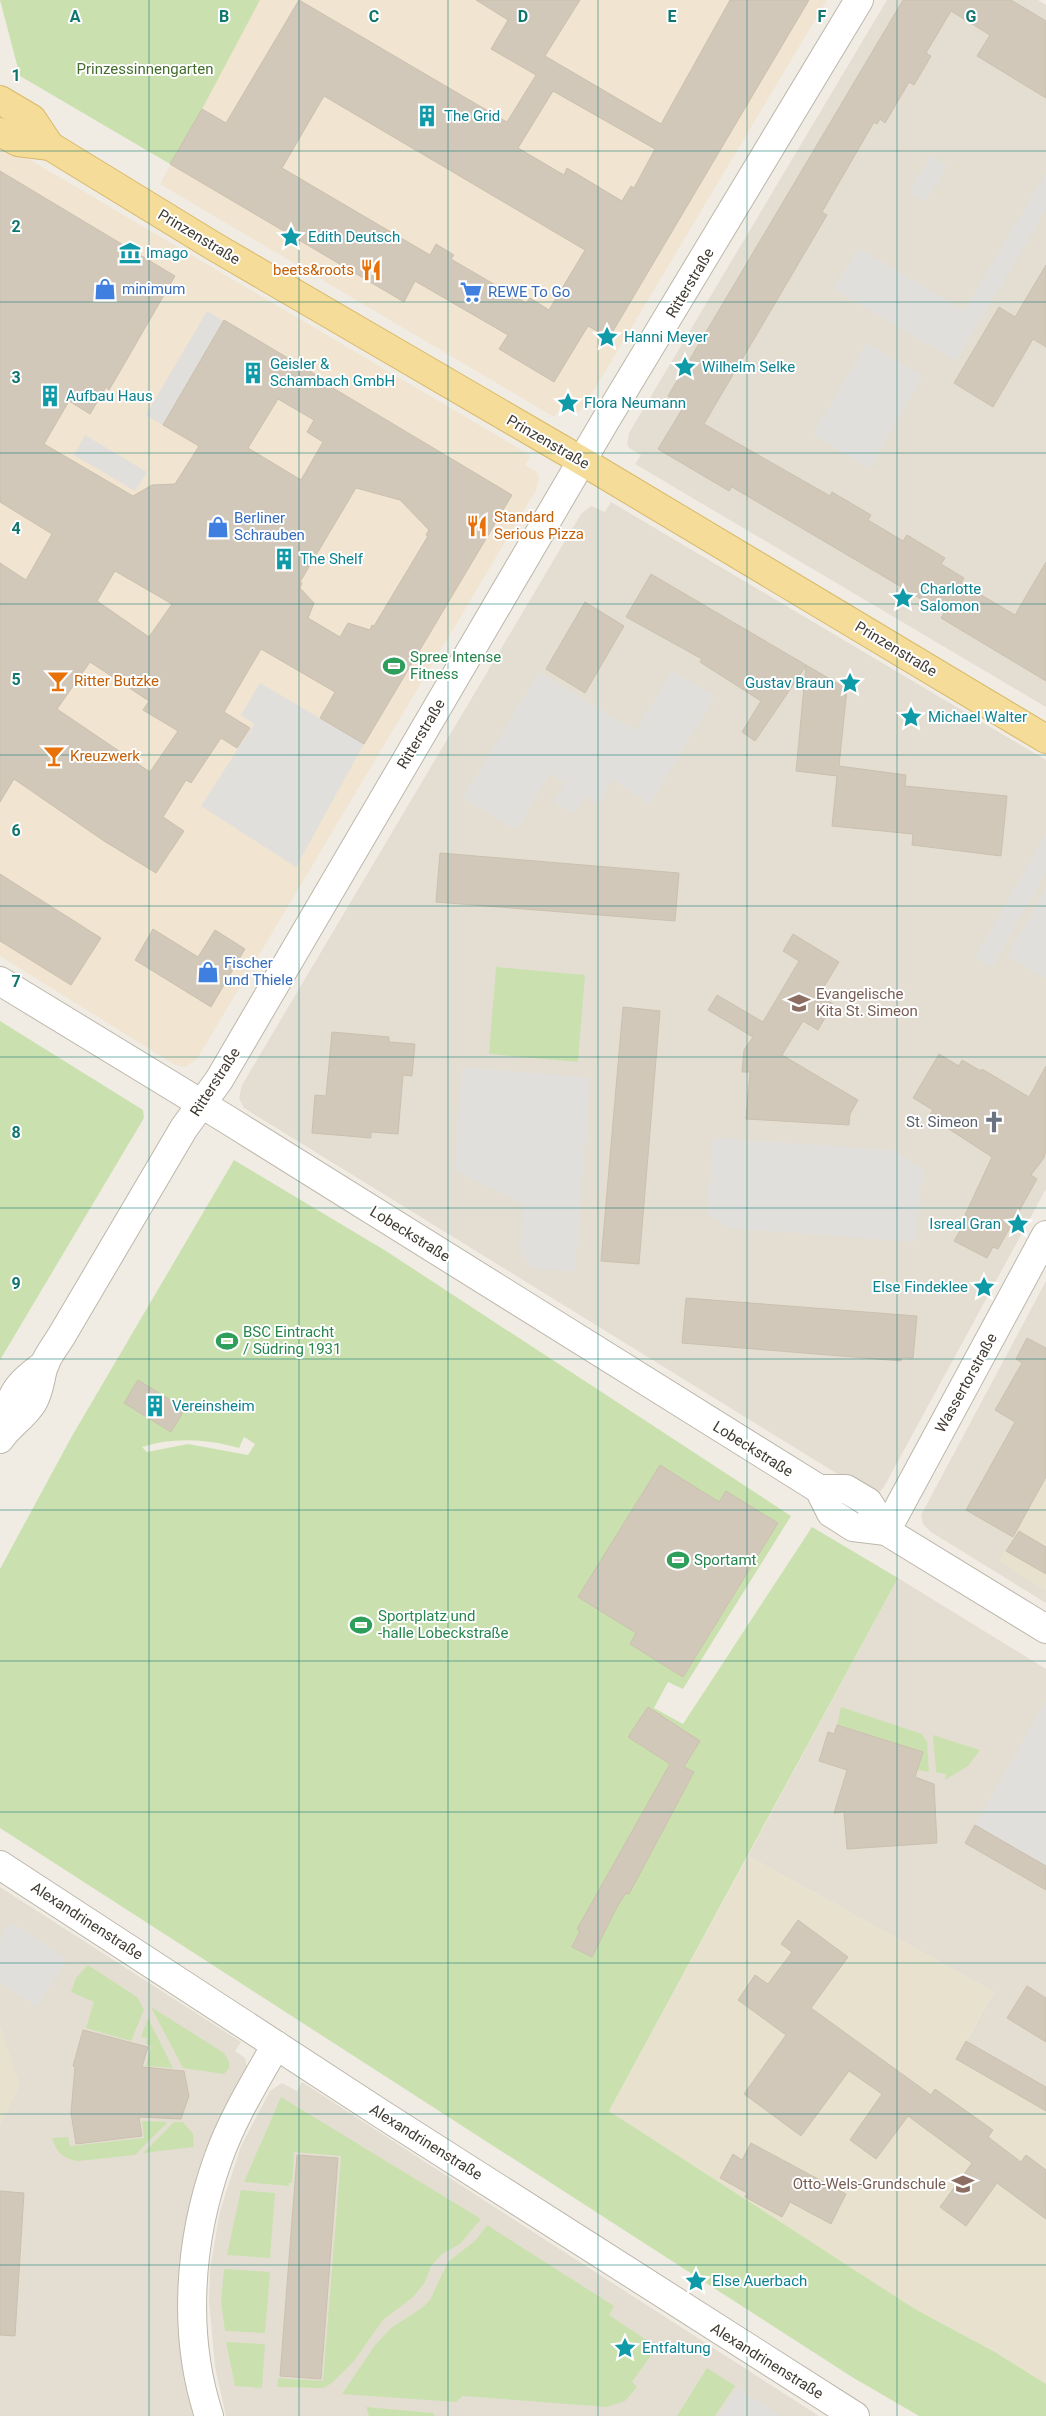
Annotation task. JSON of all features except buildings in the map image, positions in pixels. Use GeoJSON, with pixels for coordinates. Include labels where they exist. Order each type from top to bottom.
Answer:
{"type":"FeatureCollection","features":[{"type":"Feature","properties":{"kind":"main road","name":"Prinzenstraße"},"geometry":{"type":"LineString","coordinates":[[0,100],[32,119],[50,146]]}},
{"type":"Feature","properties":{"kind":"main road","name":"Prinzenstraße"},"geometry":{"type":"LineString","coordinates":[[0,132],[18,142],[50,146],[215,247],[582,461],[1046,739]]}},
{"type":"Feature","properties":{"kind":"street","name":"Ritterstraße"},"geometry":{"type":"LineString","coordinates":[[2,1436],[8,1403],[20,1382],[45,1364],[184,1128],[219,1080],[582,461],[859,0]]}},
{"type":"Feature","properties":{"kind":"street","name":"Lobeckstraße"},"geometry":{"type":"LineString","coordinates":[[0,981],[202,1104],[819,1489],[831,1514],[853,1527],[886,1531],[1046,1629]]}},
{"type":"Feature","properties":{"kind":"street","name":"Wassertorstraße"},"geometry":{"type":"LineString","coordinates":[[886,1531],[1046,1235]]}},
{"type":"Feature","properties":{"kind":"street","name":"Alexandrinenstraße"},"geometry":{"type":"LineString","coordinates":[[0,1865],[276,2045],[855,2416]]}},
{"type":"Feature","properties":{"kind":"street"},"geometry":{"type":"LineString","coordinates":[[210,2416],[197,2363],[193,2337],[193,2286],[198,2233],[210,2185],[226,2138],[276,2045]]}},
{"type":"Feature","properties":{"kind":"shaded area"},"geometry":{"type":"Polygon","coordinates":[[[260,0],[827,0],[584,407],[575,415],[560,408],[554,417],[160,184],[260,0]]]}},
{"type":"Feature","properties":{"kind":"shaded area"},"geometry":{"type":"Polygon","coordinates":[[[887,0],[1038,0],[1046,5],[1046,707],[635,464],[641,455],[629,448],[627,444],[629,433],[887,0]]]}},
{"type":"Feature","properties":{"kind":"shaded area"},"geometry":{"type":"Polygon","coordinates":[[[0,142],[528,454],[530,457],[525,465],[537,472],[539,477],[536,490],[197,1059],[185,1067],[175,1065],[0,956],[0,142]]]}},
{"type":"Feature","properties":{"kind":"shaded area"},"geometry":{"type":"Polygon","coordinates":[[[931,156],[947,166],[925,202],[909,193],[931,156]]]}},
{"type":"Feature","properties":{"kind":"shaded area"},"geometry":{"type":"Polygon","coordinates":[[[1046,173],[1046,209],[956,361],[834,289],[858,248],[964,311],[1046,173]]]}},
{"type":"Feature","properties":{"kind":"shaded area"},"geometry":{"type":"Polygon","coordinates":[[[207,311],[223,321],[163,425],[146,415],[207,311]]]}},
{"type":"Feature","properties":{"kind":"shaded area"},"geometry":{"type":"Polygon","coordinates":[[[866,343],[923,376],[869,468],[813,435],[866,343]]]}},
{"type":"Feature","properties":{"kind":"shaded area"},"geometry":{"type":"Polygon","coordinates":[[[85,435],[147,472],[135,491],[74,455],[85,435]]]}},
{"type":"Feature","properties":{"kind":"shaded area"},"geometry":{"type":"Polygon","coordinates":[[[611,502],[1046,760],[1046,1189],[878,1495],[870,1494],[244,1108],[239,1098],[242,1085],[581,514],[591,506],[605,512],[611,502]]]}},
{"type":"Feature","properties":{"kind":"shaded area"},"geometry":{"type":"Polygon","coordinates":[[[672,671],[715,696],[650,804],[612,779],[598,804],[585,796],[574,814],[554,802],[565,783],[550,774],[516,830],[463,798],[539,672],[636,731],[672,671]]]}},
{"type":"Feature","properties":{"kind":"shaded area"},"geometry":{"type":"Polygon","coordinates":[[[260,683],[364,744],[296,867],[201,806],[254,724],[241,715],[260,683]]]}},
{"type":"Feature","properties":{"kind":"shaded area"},"geometry":{"type":"Polygon","coordinates":[[[1046,834],[1046,873],[992,967],[975,958],[1046,834]]]}},
{"type":"Feature","properties":{"kind":"shaded area"},"geometry":{"type":"Polygon","coordinates":[[[1046,888],[1046,979],[1007,956],[1046,888]]]}},
{"type":"Feature","properties":{"kind":"shaded area"},"geometry":{"type":"Polygon","coordinates":[[[462,1067],[590,1078],[575,1271],[532,1268],[520,1251],[523,1204],[454,1170],[462,1067]]]}},
{"type":"Feature","properties":{"kind":"shaded area"},"geometry":{"type":"Polygon","coordinates":[[[713,1138],[892,1150],[922,1169],[916,1242],[728,1228],[708,1215],[713,1138]]]}},
{"type":"Feature","properties":{"kind":"shaded area"},"geometry":{"type":"Polygon","coordinates":[[[1046,1281],[1046,1603],[931,1532],[923,1524],[921,1515],[1046,1281]]]}},
{"type":"Feature","properties":{"kind":"shaded area"},"geometry":{"type":"Polygon","coordinates":[[[1046,1477],[1046,1591],[999,1561],[1046,1477]]]}},
{"type":"Feature","properties":{"kind":"shaded area"},"geometry":{"type":"Polygon","coordinates":[[[898,1578],[1046,1669],[1046,2111],[956,2059],[994,1992],[748,1856],[898,1578]]]}},
{"type":"Feature","properties":{"kind":"shaded area"},"geometry":{"type":"Polygon","coordinates":[[[1046,1702],[1046,1866],[975,1825],[1046,1702]]]}},
{"type":"Feature","properties":{"kind":"shaded area"},"geometry":{"type":"Polygon","coordinates":[[[748,1856],[994,1992],[956,2058],[1046,2111],[1046,2384],[995,2352],[915,2309],[609,2111],[748,1856]]]}},
{"type":"Feature","properties":{"kind":"shaded area"},"geometry":{"type":"Polygon","coordinates":[[[0,1887],[241,2042],[235,2051],[245,2058],[247,2068],[223,2110],[203,2156],[187,2216],[179,2263],[180,2349],[184,2380],[193,2416],[0,2416],[0,1887]]]}},
{"type":"Feature","properties":{"kind":"shaded area"},"geometry":{"type":"Polygon","coordinates":[[[11,1922],[67,1959],[37,2007],[0,1982],[0,1941],[11,1922]]]}},
{"type":"Feature","properties":{"kind":"shaded area"},"geometry":{"type":"Polygon","coordinates":[[[0,2026],[20,2085],[0,2125],[0,2026]]]}},
{"type":"Feature","properties":{"kind":"shaded area"},"geometry":{"type":"Polygon","coordinates":[[[302,2082],[819,2416],[226,2416],[215,2367],[209,2301],[210,2269],[220,2211],[241,2146],[270,2091],[282,2083],[297,2091],[302,2082]]]}},
{"type":"Feature","properties":{"kind":"shaded area"},"geometry":{"type":"Polygon","coordinates":[[[737,2388],[780,2416],[719,2416],[737,2388]]]}},
{"type":"Feature","properties":{"kind":"green space","name":"Prinzessinnengarten"},"geometry":{"type":"Polygon","coordinates":[[[0,0],[260,0],[202,109],[170,164],[20,76],[0,0]]]}},
{"type":"Feature","properties":{"kind":"green space"},"geometry":{"type":"Polygon","coordinates":[[[496,967],[585,975],[578,1062],[489,1054],[496,967]]]}},
{"type":"Feature","properties":{"kind":"green space"},"geometry":{"type":"Polygon","coordinates":[[[0,1021],[143,1110],[144,1118],[0,1360],[0,1021]]]}},
{"type":"Feature","properties":{"kind":"green space","name":"Sportplatz und -halle Lobeckstraße"},"geometry":{"type":"Polygon","coordinates":[[[234,1160],[386,1251],[791,1516],[683,1689],[668,1682],[654,1708],[683,1724],[812,1527],[898,1578],[609,2111],[915,2309],[995,2352],[1046,2384],[1046,2416],[919,2416],[852,2377],[0,1828],[0,1569],[72,1436],[234,1160]],[[244,1437],[239,1448],[190,1440],[142,1447],[147,1452],[188,1444],[248,1455],[255,1444],[244,1437]]]}},
{"type":"Feature","properties":{"kind":"green space"},"geometry":{"type":"Polygon","coordinates":[[[841,1707],[922,1734],[927,1742],[929,1772],[917,1770],[923,1752],[837,1725],[841,1707]]]}},
{"type":"Feature","properties":{"kind":"green space"},"geometry":{"type":"Polygon","coordinates":[[[933,1735],[980,1750],[968,1766],[945,1780],[946,1774],[936,1772],[933,1735]]]}},
{"type":"Feature","properties":{"kind":"green space"},"geometry":{"type":"Polygon","coordinates":[[[88,1965],[137,1997],[144,2010],[131,2041],[86,2028],[94,2002],[71,1992],[76,1978],[88,1965]]]}},
{"type":"Feature","properties":{"kind":"green space"},"geometry":{"type":"Polygon","coordinates":[[[151,2007],[224,2053],[229,2062],[229,2068],[224,2074],[183,2068],[151,2007]]]}},
{"type":"Feature","properties":{"kind":"green space"},"geometry":{"type":"Polygon","coordinates":[[[148,2018],[173,2068],[146,2066],[151,2046],[146,2044],[147,2038],[141,2037],[148,2018]]]}},
{"type":"Feature","properties":{"kind":"green space"},"geometry":{"type":"Polygon","coordinates":[[[281,2097],[481,2219],[460,2244],[442,2254],[431,2266],[425,2282],[413,2297],[383,2320],[354,2361],[332,2383],[323,2388],[277,2387],[278,2378],[323,2381],[341,2156],[294,2152],[292,2183],[289,2183],[289,2186],[244,2182],[281,2097]]]}},
{"type":"Feature","properties":{"kind":"green space"},"geometry":{"type":"Polygon","coordinates":[[[142,2121],[168,2122],[135,2155],[78,2161],[61,2154],[52,2138],[68,2137],[70,2146],[144,2138],[142,2121]]]}},
{"type":"Feature","properties":{"kind":"green space"},"geometry":{"type":"Polygon","coordinates":[[[174,2122],[183,2122],[193,2134],[194,2147],[143,2153],[174,2122]]]}},
{"type":"Feature","properties":{"kind":"green space"},"geometry":{"type":"Polygon","coordinates":[[[241,2190],[275,2193],[270,2258],[227,2255],[241,2190]]]}},
{"type":"Feature","properties":{"kind":"green space"},"geometry":{"type":"Polygon","coordinates":[[[487,2225],[614,2306],[609,2315],[657,2347],[632,2382],[637,2387],[625,2401],[607,2407],[463,2396],[456,2402],[342,2394],[375,2345],[391,2328],[423,2307],[430,2300],[448,2262],[476,2240],[487,2225]]]}},
{"type":"Feature","properties":{"kind":"green space"},"geometry":{"type":"Polygon","coordinates":[[[224,2269],[270,2272],[265,2333],[225,2331],[221,2302],[224,2269]]]}},
{"type":"Feature","properties":{"kind":"green space"},"geometry":{"type":"Polygon","coordinates":[[[226,2342],[265,2344],[262,2388],[235,2386],[226,2342]]]}},
{"type":"Feature","properties":{"kind":"green space"},"geometry":{"type":"Polygon","coordinates":[[[707,2368],[735,2386],[715,2416],[677,2416],[707,2368]]]}},
{"type":"Feature","properties":{"kind":"green space"},"geometry":{"type":"Polygon","coordinates":[[[366,2407],[434,2413],[434,2416],[369,2416],[366,2407]]]}},
{"type":"Feature","properties":{"kind":"place","name":"The Grid"},"geometry":{"type":"Point","coordinates":[427,116]}},
{"type":"Feature","properties":{"kind":"place","name":"Edith Deutsch"},"geometry":{"type":"Point","coordinates":[291,237]}},
{"type":"Feature","properties":{"kind":"place","name":"Imago"},"geometry":{"type":"Point","coordinates":[130,253]}},
{"type":"Feature","properties":{"kind":"place","name":"beets&roots"},"geometry":{"type":"Point","coordinates":[371,270]}},
{"type":"Feature","properties":{"kind":"place","name":"minimum"},"geometry":{"type":"Point","coordinates":[105,289]}},
{"type":"Feature","properties":{"kind":"place","name":"REWE To Go"},"geometry":{"type":"Point","coordinates":[471,292]}},
{"type":"Feature","properties":{"kind":"place","name":"Hanni Meyer"},"geometry":{"type":"Point","coordinates":[607,337]}},
{"type":"Feature","properties":{"kind":"place","name":"Wilhelm Selke"},"geometry":{"type":"Point","coordinates":[685,367]}},
{"type":"Feature","properties":{"kind":"place","name":"Geisler & Schambach GmbH"},"geometry":{"type":"Point","coordinates":[253,373]}},
{"type":"Feature","properties":{"kind":"place","name":"Aufbau Haus"},"geometry":{"type":"Point","coordinates":[50,396]}},
{"type":"Feature","properties":{"kind":"place","name":"Flora Neumann"},"geometry":{"type":"Point","coordinates":[568,403]}},
{"type":"Feature","properties":{"kind":"place","name":"Standard Serious Pizza"},"geometry":{"type":"Point","coordinates":[477,526]}},
{"type":"Feature","properties":{"kind":"place","name":"Berliner Schrauben"},"geometry":{"type":"Point","coordinates":[218,527]}},
{"type":"Feature","properties":{"kind":"place","name":"The Shelf"},"geometry":{"type":"Point","coordinates":[284,559]}},
{"type":"Feature","properties":{"kind":"place","name":"Charlotte Salomon"},"geometry":{"type":"Point","coordinates":[903,598]}},
{"type":"Feature","properties":{"kind":"place","name":"Spree Intense Fitness"},"geometry":{"type":"Point","coordinates":[394,666]}},
{"type":"Feature","properties":{"kind":"place","name":"Ritter Butzke"},"geometry":{"type":"Point","coordinates":[58,681]}},
{"type":"Feature","properties":{"kind":"place","name":"Gustav Braun"},"geometry":{"type":"Point","coordinates":[850,683]}},
{"type":"Feature","properties":{"kind":"place","name":"Michael Walter"},"geometry":{"type":"Point","coordinates":[911,717]}},
{"type":"Feature","properties":{"kind":"place","name":"Kreuzwerk"},"geometry":{"type":"Point","coordinates":[54,756]}},
{"type":"Feature","properties":{"kind":"place","name":"Fischer und Thiele"},"geometry":{"type":"Point","coordinates":[208,972]}},
{"type":"Feature","properties":{"kind":"place","name":"Evangelische Kita St. Simeon"},"geometry":{"type":"Point","coordinates":[799,1003]}},
{"type":"Feature","properties":{"kind":"place","name":"St. Simeon"},"geometry":{"type":"Point","coordinates":[994,1122]}},
{"type":"Feature","properties":{"kind":"place","name":"Isreal Gran"},"geometry":{"type":"Point","coordinates":[1018,1224]}},
{"type":"Feature","properties":{"kind":"place","name":"Else Findeklee"},"geometry":{"type":"Point","coordinates":[984,1287]}},
{"type":"Feature","properties":{"kind":"place","name":"BSC Eintracht / Südring 1931"},"geometry":{"type":"Point","coordinates":[227,1341]}},
{"type":"Feature","properties":{"kind":"place","name":"Vereinsheim"},"geometry":{"type":"Point","coordinates":[155,1406]}},
{"type":"Feature","properties":{"kind":"place","name":"Sportamt"},"geometry":{"type":"Point","coordinates":[678,1560]}},
{"type":"Feature","properties":{"kind":"place","name":"Sportplatz und -halle Lobeckstraße"},"geometry":{"type":"Point","coordinates":[361,1625]}},
{"type":"Feature","properties":{"kind":"place","name":"Otto-Wels-Grundschule"},"geometry":{"type":"Point","coordinates":[963,2184]}},
{"type":"Feature","properties":{"kind":"place","name":"Else Auerbach"},"geometry":{"type":"Point","coordinates":[696,2281]}},
{"type":"Feature","properties":{"kind":"place","name":"Entfaltung"},"geometry":{"type":"Point","coordinates":[625,2348]}}]}
